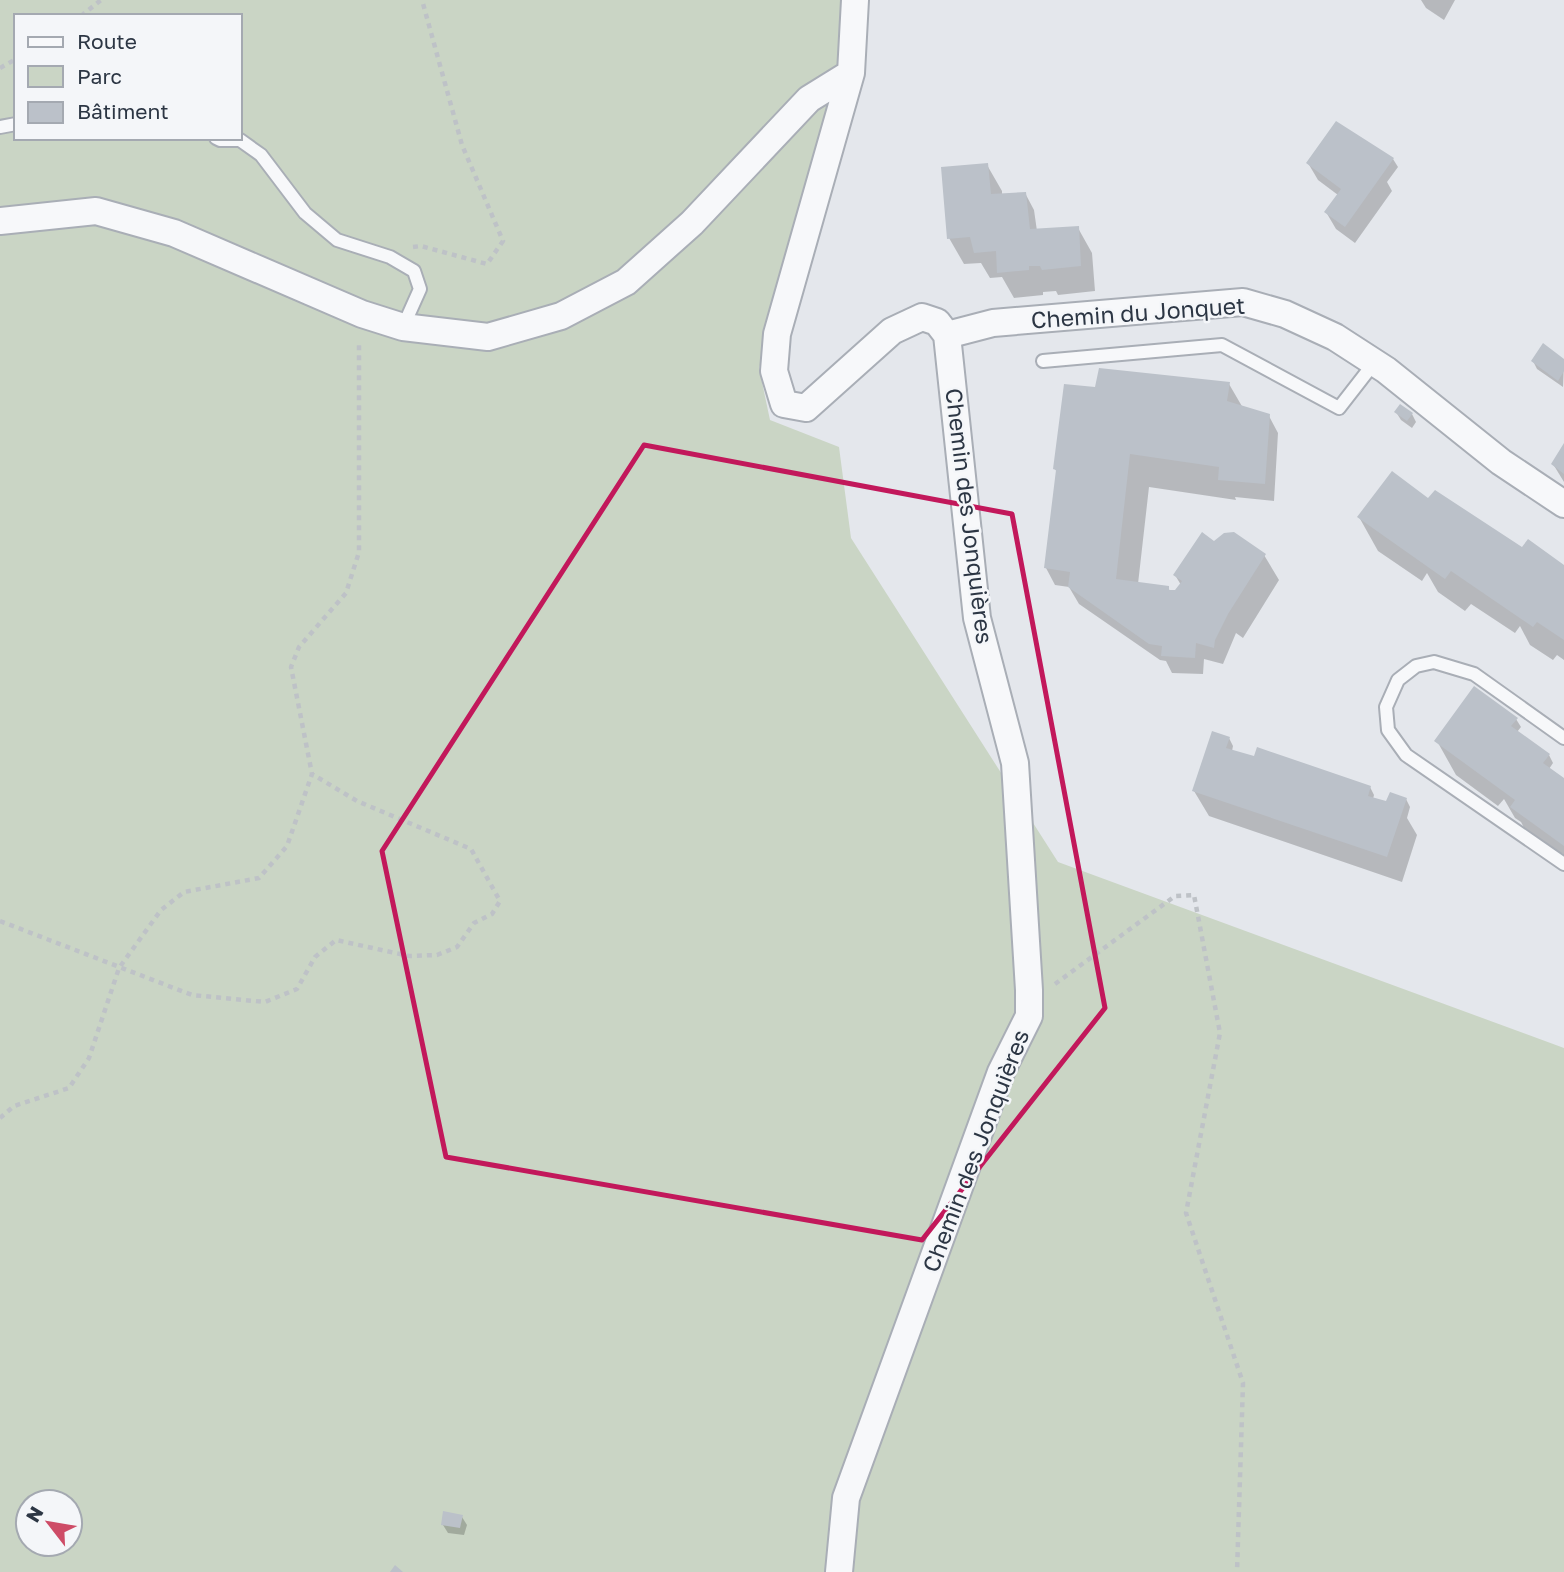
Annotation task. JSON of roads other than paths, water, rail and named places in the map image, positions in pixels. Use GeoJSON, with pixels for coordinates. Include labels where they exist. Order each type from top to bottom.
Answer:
{"type":"FeatureCollection","features":[{"type":"Feature","properties":{"kind":"street"},"geometry":{"type":"LineString","coordinates":[[855,0],[851,73],[777,334],[774,371],[784,404],[806,408],[892,331],[922,317],[937,322],[947,335]]}},
{"type":"Feature","properties":{"kind":"street"},"geometry":{"type":"LineString","coordinates":[[0,221],[96,211],[174,233],[362,314],[403,327],[488,337],[562,316],[626,282],[692,223],[809,99],[851,73]]}},
{"type":"Feature","properties":{"kind":"street","name":"Chemin du Jonquet"},"geometry":{"type":"LineString","coordinates":[[947,335],[993,323],[1243,302],[1285,314],[1335,337],[1386,370],[1501,462],[1564,504]]}},
{"type":"Feature","properties":{"kind":"street","name":"Chemin des Jonquières"},"geometry":{"type":"LineString","coordinates":[[839,1572],[846,1498],[1001,1072],[1029,1016],[1015,763],[976,618],[947,335]]}},
{"type":"Feature","properties":{"kind":"lane"},"geometry":{"type":"LineString","coordinates":[[240,140],[261,155],[304,213],[337,240],[390,257],[414,271],[420,289],[403,327]]}},
{"type":"Feature","properties":{"kind":"lane"},"geometry":{"type":"LineString","coordinates":[[1043,361],[1222,345],[1339,408],[1374,363]]}},
{"type":"Feature","properties":{"kind":"lane"},"geometry":{"type":"LineString","coordinates":[[1564,738],[1474,674],[1434,662],[1416,666],[1398,680],[1386,707],[1388,730],[1406,755],[1564,864]]}}]}
